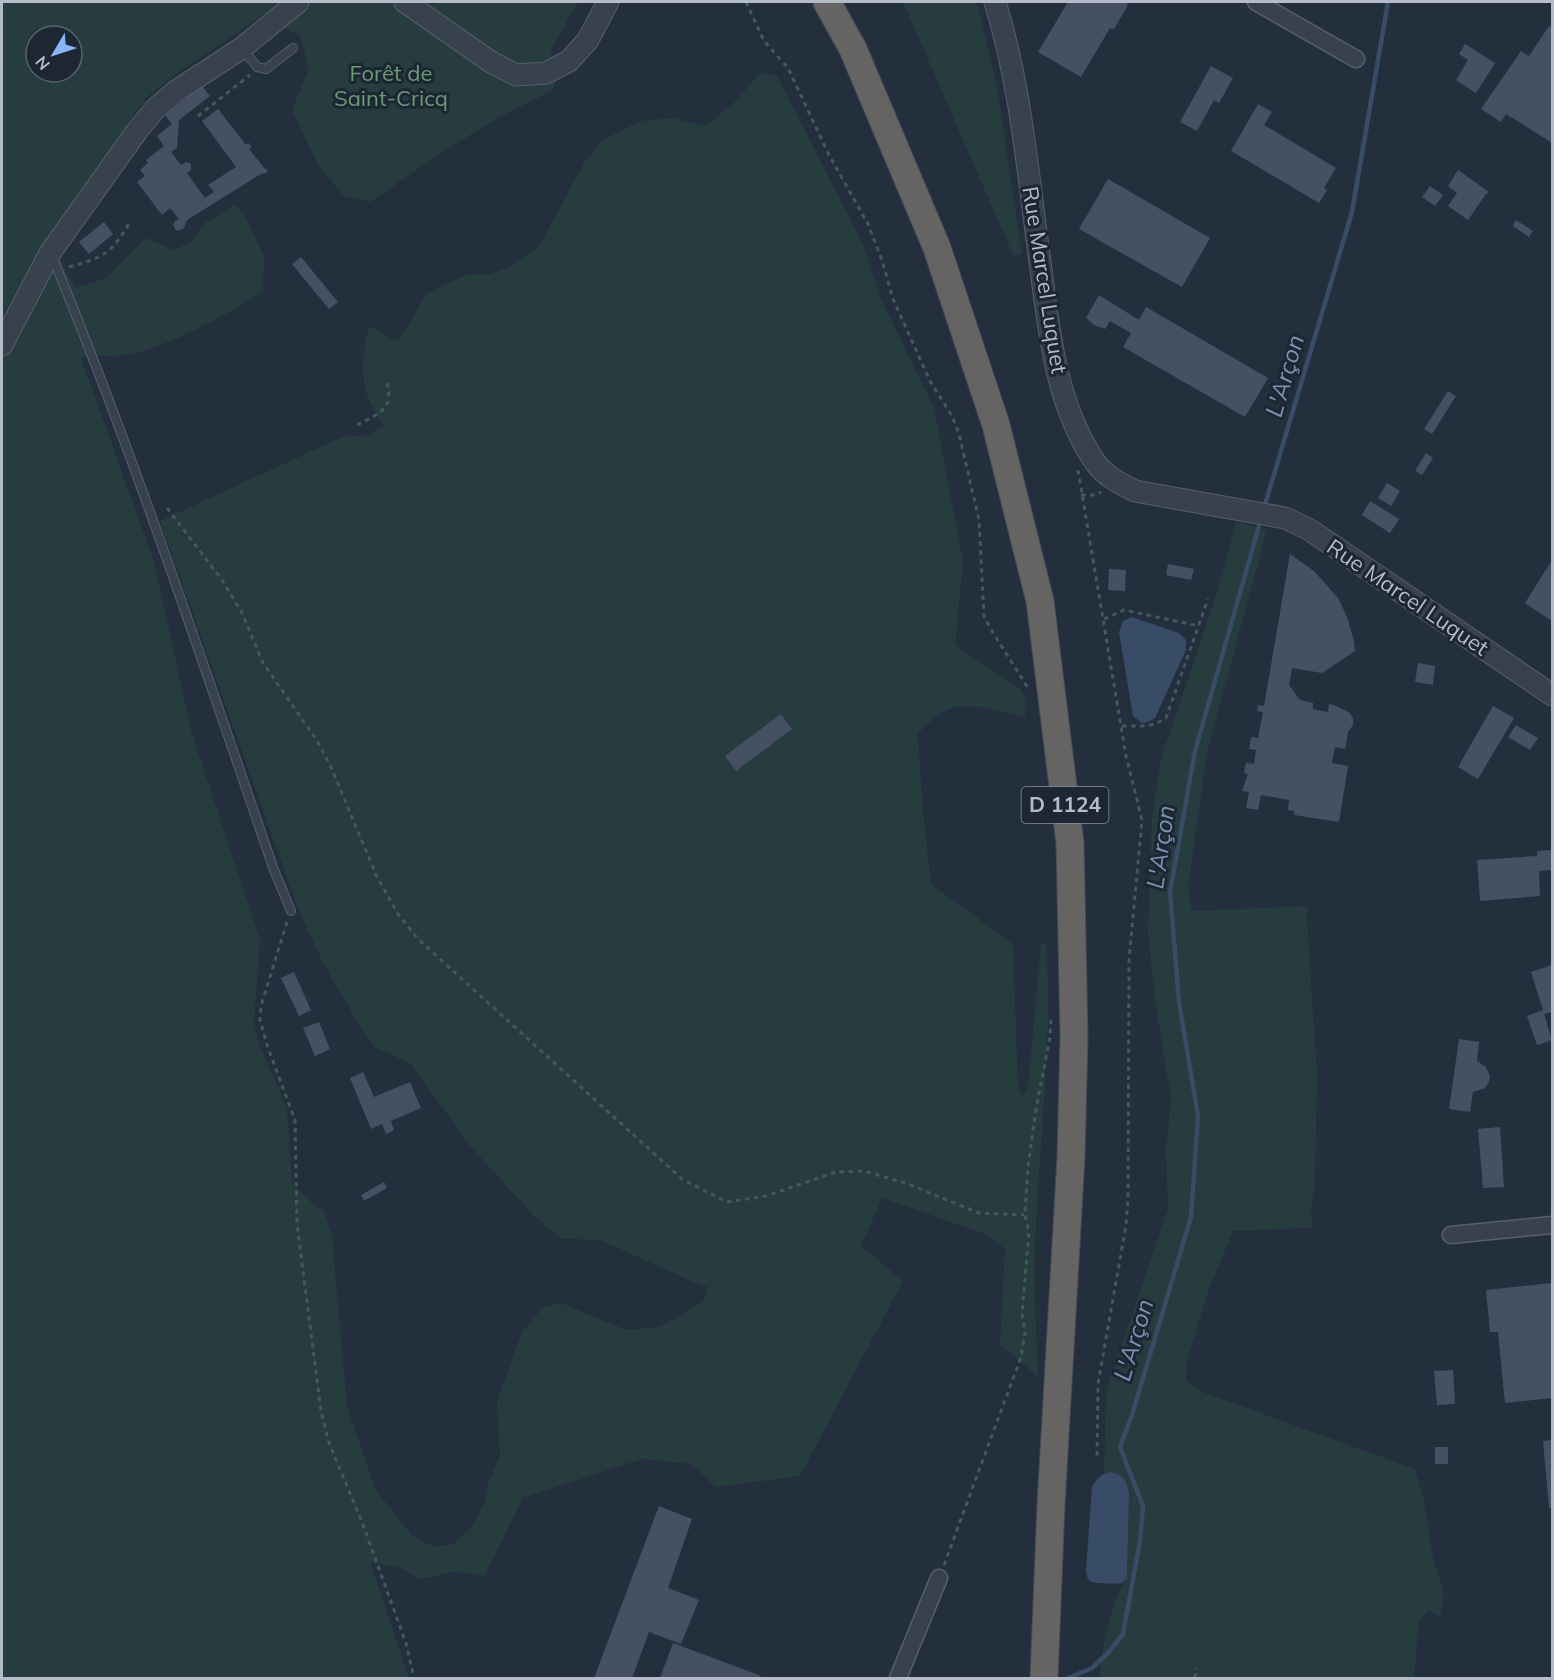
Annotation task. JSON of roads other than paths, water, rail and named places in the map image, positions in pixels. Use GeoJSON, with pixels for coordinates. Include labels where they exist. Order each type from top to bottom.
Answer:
{"type":"FeatureCollection","features":[{"type":"Feature","properties":{"kind":"highway","name":"D 1124"},"geometry":{"type":"LineString","coordinates":[[827,2],[853,50],[937,248],[996,425],[1040,601],[1070,843],[1074,1036],[1071,1157],[1044,1678]]}},
{"type":"Feature","properties":{"kind":"street"},"geometry":{"type":"LineString","coordinates":[[2,345],[137,131],[155,109],[176,91],[242,48],[298,2]]}},
{"type":"Feature","properties":{"kind":"street"},"geometry":{"type":"LineString","coordinates":[[405,2],[491,62],[516,75],[546,73],[569,61],[588,40],[608,2]]}},
{"type":"Feature","properties":{"kind":"street","name":"Rue Marcel Luquet"},"geometry":{"type":"LineString","coordinates":[[995,2],[1011,63],[1021,120],[1052,352],[1066,402],[1096,463],[1112,480],[1135,490],[1285,518],[1310,530],[1552,695]]}},
{"type":"Feature","properties":{"kind":"street"},"geometry":{"type":"LineString","coordinates":[[1256,2],[1356,59]]}},
{"type":"Feature","properties":{"kind":"street"},"geometry":{"type":"LineString","coordinates":[[1451,1235],[1552,1225]]}},
{"type":"Feature","properties":{"kind":"street"},"geometry":{"type":"LineString","coordinates":[[898,1678],[939,1578]]}},
{"type":"Feature","properties":{"kind":"lane"},"geometry":{"type":"LineString","coordinates":[[242,48],[257,67],[266,69],[293,48]]}},
{"type":"Feature","properties":{"kind":"lane"},"geometry":{"type":"LineString","coordinates":[[54,261],[98,367],[274,870],[291,911]]}},
{"type":"Feature","properties":{"kind":"water"},"geometry":{"type":"Polygon","coordinates":[[[1132,617],[1179,633],[1186,640],[1186,650],[1155,718],[1142,723],[1133,716],[1119,632],[1123,621],[1132,617]]]}},
{"type":"Feature","properties":{"kind":"water"},"geometry":{"type":"Polygon","coordinates":[[[1111,1472],[1124,1479],[1129,1493],[1127,1578],[1122,1583],[1096,1583],[1089,1580],[1086,1571],[1092,1487],[1100,1477],[1111,1472]]]}},
{"type":"Feature","properties":{"kind":"waterway","name":"L'Arçon"},"geometry":{"type":"LineString","coordinates":[[1264,508],[1352,212],[1388,2]]}},
{"type":"Feature","properties":{"kind":"waterway","name":"L'Arçon"},"geometry":{"type":"LineString","coordinates":[[1068,1678],[1092,1668],[1123,1634],[1140,1541],[1143,1506],[1120,1447],[1132,1415],[1191,1217],[1198,1116],[1179,1002],[1170,892],[1195,751],[1261,519]]}},
{"type":"Feature","properties":{"kind":"park label","name":"Forêt de Saint-Cricq"},"geometry":{"type":"Point","coordinates":[391,86]}}]}
